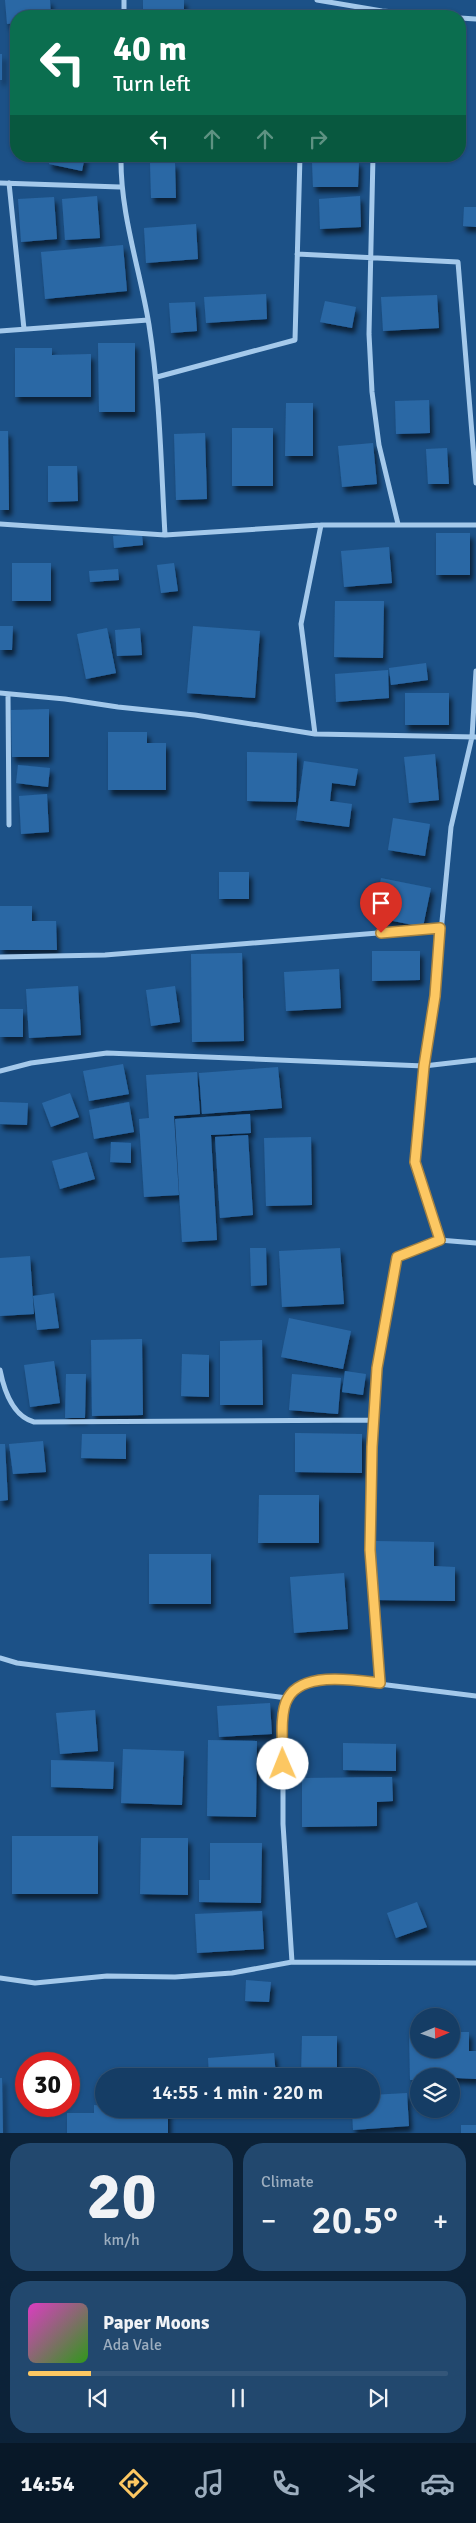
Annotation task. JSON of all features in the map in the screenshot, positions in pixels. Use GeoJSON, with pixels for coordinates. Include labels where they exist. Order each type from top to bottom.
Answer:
{"type":"FeatureCollection","features":[{"type":"Feature","properties":{"kind":"street"},"geometry":{"type":"LineString","coordinates":[[317,0],[363,10]]}},
{"type":"Feature","properties":{"kind":"street"},"geometry":{"type":"LineString","coordinates":[[121,162],[120,186],[148,320],[157,377],[165,535]]}},
{"type":"Feature","properties":{"kind":"street"},"geometry":{"type":"LineString","coordinates":[[157,377],[295,340],[300,162]]}},
{"type":"Feature","properties":{"kind":"street"},"geometry":{"type":"LineString","coordinates":[[373,162],[369,334],[372,392],[379,445],[398,524]]}},
{"type":"Feature","properties":{"kind":"street"},"geometry":{"type":"LineString","coordinates":[[0,183],[120,186]]}},
{"type":"Feature","properties":{"kind":"street"},"geometry":{"type":"LineString","coordinates":[[9,183],[24,330]]}},
{"type":"Feature","properties":{"kind":"street"},"geometry":{"type":"LineString","coordinates":[[297,254],[371,256],[458,262],[476,483]]}},
{"type":"Feature","properties":{"kind":"street"},"geometry":{"type":"LineString","coordinates":[[0,331],[148,320]]}},
{"type":"Feature","properties":{"kind":"street"},"geometry":{"type":"LineString","coordinates":[[0,524],[165,535],[321,525],[476,525]]}},
{"type":"Feature","properties":{"kind":"street"},"geometry":{"type":"LineString","coordinates":[[315,734],[301,624],[321,525]]}},
{"type":"Feature","properties":{"kind":"street"},"geometry":{"type":"LineString","coordinates":[[440,1240],[415,1162],[424,1066],[435,996],[451,827],[474,737],[476,671]]}},
{"type":"Feature","properties":{"kind":"street"},"geometry":{"type":"LineString","coordinates":[[0,693],[195,715],[315,734],[474,737]]}},
{"type":"Feature","properties":{"kind":"street"},"geometry":{"type":"LineString","coordinates":[[8,694],[9,825]]}},
{"type":"Feature","properties":{"kind":"street"},"geometry":{"type":"LineString","coordinates":[[0,957],[105,955],[440,928]]}},
{"type":"Feature","properties":{"kind":"street"},"geometry":{"type":"LineString","coordinates":[[0,1071],[31,1063],[107,1054],[424,1066],[476,1060]]}},
{"type":"Feature","properties":{"kind":"street"},"geometry":{"type":"LineString","coordinates":[[380,1683],[370,1550],[374,1420],[377,1368],[397,1257],[440,1240],[476,1243]]}},
{"type":"Feature","properties":{"kind":"street"},"geometry":{"type":"LineString","coordinates":[[0,1370],[11,1404],[27,1420],[34,1422],[374,1420]]}},
{"type":"Feature","properties":{"kind":"street"},"geometry":{"type":"LineString","coordinates":[[0,1658],[17,1663],[288,1698]]}},
{"type":"Feature","properties":{"kind":"street"},"geometry":{"type":"LineString","coordinates":[[292,1962],[283,1824],[283,1723],[288,1698],[301,1686],[330,1678],[476,1696]]}},
{"type":"Feature","properties":{"kind":"street"},"geometry":{"type":"LineString","coordinates":[[0,1978],[35,1983],[107,1976],[176,1976],[232,1973],[292,1962],[476,1963]]}},
{"type":"Feature","properties":{"kind":"building"},"geometry":{"type":"Polygon","coordinates":[[[5,0],[50,0],[51,10],[10,10],[10,24],[7,24],[5,0]]]}},
{"type":"Feature","properties":{"kind":"building"},"geometry":{"type":"Polygon","coordinates":[[[143,0],[184,0],[184,10],[143,10],[143,0]]]}},
{"type":"Feature","properties":{"kind":"building"},"geometry":{"type":"Polygon","coordinates":[[[0,54],[2,54],[2,80],[0,80],[0,54]]]}},
{"type":"Feature","properties":{"kind":"building"},"geometry":{"type":"Polygon","coordinates":[[[49,162],[84,162],[82,171],[49,164],[49,162]]]}},
{"type":"Feature","properties":{"kind":"building"},"geometry":{"type":"Polygon","coordinates":[[[312,162],[359,162],[358,187],[313,187],[312,162]]]}},
{"type":"Feature","properties":{"kind":"building"},"geometry":{"type":"Polygon","coordinates":[[[150,163],[175,163],[176,198],[151,198],[150,163]]]}},
{"type":"Feature","properties":{"kind":"building"},"geometry":{"type":"Polygon","coordinates":[[[97,196],[100,238],[65,240],[62,199],[97,196]]]}},
{"type":"Feature","properties":{"kind":"building"},"geometry":{"type":"Polygon","coordinates":[[[360,196],[361,227],[320,229],[319,199],[360,196]]]}},
{"type":"Feature","properties":{"kind":"building"},"geometry":{"type":"Polygon","coordinates":[[[54,197],[57,239],[21,242],[18,199],[54,197]]]}},
{"type":"Feature","properties":{"kind":"building"},"geometry":{"type":"Polygon","coordinates":[[[464,207],[476,207],[476,227],[463,226],[464,207]]]}},
{"type":"Feature","properties":{"kind":"building"},"geometry":{"type":"Polygon","coordinates":[[[196,224],[198,259],[146,263],[144,228],[196,224]]]}},
{"type":"Feature","properties":{"kind":"building"},"geometry":{"type":"Polygon","coordinates":[[[123,245],[127,291],[45,299],[41,252],[123,245]]]}},
{"type":"Feature","properties":{"kind":"building"},"geometry":{"type":"Polygon","coordinates":[[[266,294],[267,319],[206,323],[204,297],[266,294]]]}},
{"type":"Feature","properties":{"kind":"building"},"geometry":{"type":"Polygon","coordinates":[[[437,295],[439,328],[383,331],[381,297],[437,295]]]}},
{"type":"Feature","properties":{"kind":"building"},"geometry":{"type":"Polygon","coordinates":[[[325,301],[356,307],[352,328],[320,322],[325,301]]]}},
{"type":"Feature","properties":{"kind":"building"},"geometry":{"type":"Polygon","coordinates":[[[195,302],[197,331],[171,333],[169,303],[195,302]]]}},
{"type":"Feature","properties":{"kind":"building"},"geometry":{"type":"Polygon","coordinates":[[[98,343],[135,343],[135,412],[99,412],[98,343]]]}},
{"type":"Feature","properties":{"kind":"building"},"geometry":{"type":"Polygon","coordinates":[[[15,348],[52,348],[52,355],[91,354],[91,397],[15,397],[15,348]]]}},
{"type":"Feature","properties":{"kind":"building"},"geometry":{"type":"Polygon","coordinates":[[[429,400],[430,433],[396,434],[395,401],[429,400]]]}},
{"type":"Feature","properties":{"kind":"building"},"geometry":{"type":"Polygon","coordinates":[[[286,403],[313,403],[313,456],[285,456],[286,403]]]}},
{"type":"Feature","properties":{"kind":"building"},"geometry":{"type":"Polygon","coordinates":[[[232,428],[273,428],[273,486],[232,486],[232,428]]]}},
{"type":"Feature","properties":{"kind":"building"},"geometry":{"type":"Polygon","coordinates":[[[0,431],[8,431],[9,510],[0,510],[0,431]]]}},
{"type":"Feature","properties":{"kind":"building"},"geometry":{"type":"Polygon","coordinates":[[[205,433],[207,499],[176,500],[174,434],[205,433]]]}},
{"type":"Feature","properties":{"kind":"building"},"geometry":{"type":"Polygon","coordinates":[[[373,443],[377,484],[342,487],[338,446],[373,443]]]}},
{"type":"Feature","properties":{"kind":"building"},"geometry":{"type":"Polygon","coordinates":[[[447,448],[449,484],[428,484],[426,449],[447,448]]]}},
{"type":"Feature","properties":{"kind":"building"},"geometry":{"type":"Polygon","coordinates":[[[48,466],[77,466],[78,501],[48,502],[48,466]]]}},
{"type":"Feature","properties":{"kind":"building"},"geometry":{"type":"Polygon","coordinates":[[[436,533],[470,533],[470,575],[436,575],[436,533]]]}},
{"type":"Feature","properties":{"kind":"building"},"geometry":{"type":"Polygon","coordinates":[[[142,534],[143,545],[114,548],[113,536],[142,534]]]}},
{"type":"Feature","properties":{"kind":"building"},"geometry":{"type":"Polygon","coordinates":[[[389,547],[392,583],[344,587],[341,551],[389,547]]]}},
{"type":"Feature","properties":{"kind":"building"},"geometry":{"type":"Polygon","coordinates":[[[12,563],[51,563],[51,601],[12,601],[12,563]]]}},
{"type":"Feature","properties":{"kind":"building"},"geometry":{"type":"Polygon","coordinates":[[[174,563],[178,591],[161,593],[157,565],[174,563]]]}},
{"type":"Feature","properties":{"kind":"building"},"geometry":{"type":"Polygon","coordinates":[[[118,569],[119,580],[90,582],[89,571],[118,569]]]}},
{"type":"Feature","properties":{"kind":"building"},"geometry":{"type":"Polygon","coordinates":[[[335,601],[384,601],[383,658],[334,657],[335,601]]]}},
{"type":"Feature","properties":{"kind":"building"},"geometry":{"type":"Polygon","coordinates":[[[0,626],[13,626],[12,650],[0,650],[0,626]]]}},
{"type":"Feature","properties":{"kind":"building"},"geometry":{"type":"Polygon","coordinates":[[[193,626],[260,631],[255,698],[187,693],[193,626]]]}},
{"type":"Feature","properties":{"kind":"building"},"geometry":{"type":"Polygon","coordinates":[[[107,628],[116,673],[86,679],[77,634],[107,628]]]}},
{"type":"Feature","properties":{"kind":"building"},"geometry":{"type":"Polygon","coordinates":[[[140,628],[142,655],[117,656],[115,630],[140,628]]]}},
{"type":"Feature","properties":{"kind":"building"},"geometry":{"type":"Polygon","coordinates":[[[426,663],[428,680],[391,685],[389,668],[426,663]]]}},
{"type":"Feature","properties":{"kind":"building"},"geometry":{"type":"Polygon","coordinates":[[[388,670],[389,698],[336,702],[335,674],[388,670]]]}},
{"type":"Feature","properties":{"kind":"building"},"geometry":{"type":"Polygon","coordinates":[[[405,693],[449,693],[449,725],[405,725],[405,693]]]}},
{"type":"Feature","properties":{"kind":"building"},"geometry":{"type":"Polygon","coordinates":[[[49,709],[49,757],[12,757],[11,710],[49,709]]]}},
{"type":"Feature","properties":{"kind":"building"},"geometry":{"type":"Polygon","coordinates":[[[108,732],[147,732],[147,743],[166,743],[166,790],[108,790],[108,732]]]}},
{"type":"Feature","properties":{"kind":"building"},"geometry":{"type":"Polygon","coordinates":[[[247,752],[297,753],[296,802],[247,801],[247,752]]]}},
{"type":"Feature","properties":{"kind":"building"},"geometry":{"type":"Polygon","coordinates":[[[435,754],[439,800],[409,803],[404,757],[435,754]]]}},
{"type":"Feature","properties":{"kind":"building"},"geometry":{"type":"Polygon","coordinates":[[[304,761],[358,769],[355,786],[332,783],[330,801],[352,804],[349,827],[296,820],[304,761]]]}},
{"type":"Feature","properties":{"kind":"building"},"geometry":{"type":"Polygon","coordinates":[[[18,765],[50,768],[48,787],[16,783],[18,765]]]}},
{"type":"Feature","properties":{"kind":"building"},"geometry":{"type":"Polygon","coordinates":[[[47,794],[49,832],[21,834],[19,796],[47,794]]]}},
{"type":"Feature","properties":{"kind":"building"},"geometry":{"type":"Polygon","coordinates":[[[393,818],[430,824],[425,856],[388,850],[393,818]]]}},
{"type":"Feature","properties":{"kind":"building"},"geometry":{"type":"Polygon","coordinates":[[[219,872],[249,872],[249,899],[219,899],[219,872]]]}},
{"type":"Feature","properties":{"kind":"building"},"geometry":{"type":"Polygon","coordinates":[[[381,878],[431,888],[423,927],[373,917],[381,878]]]}},
{"type":"Feature","properties":{"kind":"building"},"geometry":{"type":"Polygon","coordinates":[[[0,906],[32,906],[32,921],[56,921],[57,950],[0,950],[0,906]]]}},
{"type":"Feature","properties":{"kind":"building"},"geometry":{"type":"Polygon","coordinates":[[[372,951],[420,951],[420,980],[372,981],[372,951]]]}},
{"type":"Feature","properties":{"kind":"building"},"geometry":{"type":"Polygon","coordinates":[[[242,953],[244,1041],[192,1042],[191,954],[242,953]]]}},
{"type":"Feature","properties":{"kind":"building"},"geometry":{"type":"Polygon","coordinates":[[[339,969],[341,1008],[286,1011],[284,972],[339,969]]]}},
{"type":"Feature","properties":{"kind":"building"},"geometry":{"type":"Polygon","coordinates":[[[78,986],[81,1035],[29,1038],[26,989],[78,986]]]}},
{"type":"Feature","properties":{"kind":"building"},"geometry":{"type":"Polygon","coordinates":[[[175,986],[180,1022],[151,1026],[146,990],[175,986]]]}},
{"type":"Feature","properties":{"kind":"building"},"geometry":{"type":"Polygon","coordinates":[[[0,1009],[23,1009],[23,1037],[0,1037],[0,1009]]]}},
{"type":"Feature","properties":{"kind":"building"},"geometry":{"type":"Polygon","coordinates":[[[123,1064],[129,1094],[89,1101],[83,1071],[123,1064]]]}},
{"type":"Feature","properties":{"kind":"building"},"geometry":{"type":"Polygon","coordinates":[[[278,1067],[282,1108],[202,1114],[199,1073],[278,1067]]]}},
{"type":"Feature","properties":{"kind":"building"},"geometry":{"type":"Polygon","coordinates":[[[197,1072],[200,1114],[174,1116],[179,1195],[144,1197],[139,1119],[149,1118],[146,1075],[197,1072]]]}},
{"type":"Feature","properties":{"kind":"building"},"geometry":{"type":"Polygon","coordinates":[[[70,1093],[79,1117],[51,1127],[42,1103],[70,1093]]]}},
{"type":"Feature","properties":{"kind":"building"},"geometry":{"type":"Polygon","coordinates":[[[0,1102],[28,1103],[27,1125],[0,1124],[0,1102]]]}},
{"type":"Feature","properties":{"kind":"building"},"geometry":{"type":"Polygon","coordinates":[[[129,1102],[134,1132],[94,1139],[89,1110],[129,1102]]]}},
{"type":"Feature","properties":{"kind":"building"},"geometry":{"type":"Polygon","coordinates":[[[250,1114],[251,1133],[211,1135],[217,1240],[182,1242],[175,1119],[250,1114]]]}},
{"type":"Feature","properties":{"kind":"building"},"geometry":{"type":"Polygon","coordinates":[[[248,1135],[253,1215],[220,1218],[215,1137],[248,1135]]]}},
{"type":"Feature","properties":{"kind":"building"},"geometry":{"type":"Polygon","coordinates":[[[311,1137],[312,1205],[266,1206],[264,1138],[311,1137]]]}},
{"type":"Feature","properties":{"kind":"building"},"geometry":{"type":"Polygon","coordinates":[[[111,1142],[131,1143],[131,1163],[110,1162],[111,1142]]]}},
{"type":"Feature","properties":{"kind":"building"},"geometry":{"type":"Polygon","coordinates":[[[87,1152],[95,1179],[60,1189],[52,1161],[87,1152]]]}},
{"type":"Feature","properties":{"kind":"building"},"geometry":{"type":"Polygon","coordinates":[[[250,1248],[266,1248],[267,1285],[251,1286],[250,1248]]]}},
{"type":"Feature","properties":{"kind":"building"},"geometry":{"type":"Polygon","coordinates":[[[340,1248],[344,1304],[282,1307],[279,1251],[340,1248]]]}},
{"type":"Feature","properties":{"kind":"building"},"geometry":{"type":"Polygon","coordinates":[[[30,1256],[34,1314],[0,1316],[0,1258],[30,1256]]]}},
{"type":"Feature","properties":{"kind":"building"},"geometry":{"type":"Polygon","coordinates":[[[54,1293],[59,1328],[37,1330],[33,1296],[54,1293]]]}},
{"type":"Feature","properties":{"kind":"building"},"geometry":{"type":"Polygon","coordinates":[[[289,1318],[351,1331],[343,1369],[281,1357],[289,1318]]]}},
{"type":"Feature","properties":{"kind":"building"},"geometry":{"type":"Polygon","coordinates":[[[142,1339],[143,1415],[92,1416],[91,1340],[142,1339]]]}},
{"type":"Feature","properties":{"kind":"building"},"geometry":{"type":"Polygon","coordinates":[[[262,1340],[263,1405],[220,1405],[220,1341],[262,1340]]]}},
{"type":"Feature","properties":{"kind":"building"},"geometry":{"type":"Polygon","coordinates":[[[182,1354],[209,1355],[209,1397],[181,1396],[182,1354]]]}},
{"type":"Feature","properties":{"kind":"building"},"geometry":{"type":"Polygon","coordinates":[[[54,1361],[60,1403],[30,1407],[24,1365],[54,1361]]]}},
{"type":"Feature","properties":{"kind":"building"},"geometry":{"type":"Polygon","coordinates":[[[345,1371],[366,1374],[363,1395],[342,1392],[345,1371]]]}},
{"type":"Feature","properties":{"kind":"building"},"geometry":{"type":"Polygon","coordinates":[[[66,1374],[86,1374],[85,1418],[65,1418],[66,1374]]]}},
{"type":"Feature","properties":{"kind":"building"},"geometry":{"type":"Polygon","coordinates":[[[292,1374],[341,1378],[338,1414],[289,1410],[292,1374]]]}},
{"type":"Feature","properties":{"kind":"building"},"geometry":{"type":"Polygon","coordinates":[[[295,1433],[362,1434],[362,1473],[295,1472],[295,1433]]]}},
{"type":"Feature","properties":{"kind":"building"},"geometry":{"type":"Polygon","coordinates":[[[82,1434],[126,1434],[126,1459],[81,1458],[82,1434]]]}},
{"type":"Feature","properties":{"kind":"building"},"geometry":{"type":"Polygon","coordinates":[[[43,1441],[46,1472],[13,1474],[9,1444],[43,1441]]]}},
{"type":"Feature","properties":{"kind":"building"},"geometry":{"type":"Polygon","coordinates":[[[0,1444],[5,1444],[8,1500],[0,1501],[0,1444]]]}},
{"type":"Feature","properties":{"kind":"building"},"geometry":{"type":"Polygon","coordinates":[[[259,1495],[319,1495],[319,1543],[258,1543],[259,1495]]]}},
{"type":"Feature","properties":{"kind":"building"},"geometry":{"type":"Polygon","coordinates":[[[376,1541],[434,1542],[434,1566],[455,1567],[455,1601],[375,1600],[376,1541]]]}},
{"type":"Feature","properties":{"kind":"building"},"geometry":{"type":"Polygon","coordinates":[[[149,1554],[211,1554],[211,1604],[149,1604],[149,1554]]]}},
{"type":"Feature","properties":{"kind":"building"},"geometry":{"type":"Polygon","coordinates":[[[344,1573],[348,1629],[294,1633],[290,1577],[344,1573]]]}},
{"type":"Feature","properties":{"kind":"building"},"geometry":{"type":"Polygon","coordinates":[[[270,1703],[272,1734],[219,1737],[217,1706],[270,1703]]]}},
{"type":"Feature","properties":{"kind":"building"},"geometry":{"type":"Polygon","coordinates":[[[95,1710],[98,1751],[60,1754],[56,1713],[95,1710]]]}},
{"type":"Feature","properties":{"kind":"building"},"geometry":{"type":"Polygon","coordinates":[[[208,1740],[257,1741],[256,1817],[207,1816],[208,1740]]]}},
{"type":"Feature","properties":{"kind":"building"},"geometry":{"type":"Polygon","coordinates":[[[343,1743],[396,1744],[396,1771],[343,1770],[343,1743]]]}},
{"type":"Feature","properties":{"kind":"building"},"geometry":{"type":"Polygon","coordinates":[[[123,1749],[184,1751],[182,1805],[121,1803],[123,1749]]]}},
{"type":"Feature","properties":{"kind":"building"},"geometry":{"type":"Polygon","coordinates":[[[51,1760],[114,1762],[113,1789],[51,1787],[51,1760]]]}},
{"type":"Feature","properties":{"kind":"building"},"geometry":{"type":"Polygon","coordinates":[[[392,1777],[393,1801],[377,1802],[377,1826],[302,1827],[302,1778],[392,1777]]]}},
{"type":"Feature","properties":{"kind":"building"},"geometry":{"type":"Polygon","coordinates":[[[12,1836],[98,1836],[98,1894],[12,1894],[12,1836]]]}},
{"type":"Feature","properties":{"kind":"building"},"geometry":{"type":"Polygon","coordinates":[[[141,1838],[188,1838],[188,1895],[140,1894],[141,1838]]]}},
{"type":"Feature","properties":{"kind":"building"},"geometry":{"type":"Polygon","coordinates":[[[210,1843],[262,1843],[261,1903],[199,1902],[199,1880],[210,1880],[210,1843]]]}},
{"type":"Feature","properties":{"kind":"building"},"geometry":{"type":"Polygon","coordinates":[[[417,1902],[427,1927],[396,1938],[387,1913],[417,1902]]]}},
{"type":"Feature","properties":{"kind":"building"},"geometry":{"type":"Polygon","coordinates":[[[262,1911],[264,1949],[197,1953],[195,1914],[262,1911]]]}},
{"type":"Feature","properties":{"kind":"building"},"geometry":{"type":"Polygon","coordinates":[[[246,1980],[271,1982],[269,2002],[245,2001],[246,1980]]]}},
{"type":"Feature","properties":{"kind":"building"},"geometry":{"type":"Polygon","coordinates":[[[460,2032],[469,2032],[469,2051],[476,2051],[476,2079],[460,2078],[460,2068],[410,2068],[410,2080],[409,2033],[410,2058],[460,2058],[460,2032]]]}},
{"type":"Feature","properties":{"kind":"building"},"geometry":{"type":"Polygon","coordinates":[[[302,2036],[337,2036],[337,2068],[301,2068],[302,2036]]]}},
{"type":"Feature","properties":{"kind":"building"},"geometry":{"type":"Polygon","coordinates":[[[274,2053],[275,2068],[209,2068],[208,2058],[274,2053]]]}},
{"type":"Feature","properties":{"kind":"building"},"geometry":{"type":"Polygon","coordinates":[[[0,2078],[2,2078],[3,2133],[0,2133],[0,2078]]]}},
{"type":"Feature","properties":{"kind":"building"},"geometry":{"type":"Polygon","coordinates":[[[407,2093],[409,2126],[353,2130],[352,2118],[380,2118],[380,2094],[407,2093]]]}},
{"type":"Feature","properties":{"kind":"building"},"geometry":{"type":"Polygon","coordinates":[[[94,2105],[95,2118],[168,2118],[168,2133],[67,2133],[67,2117],[80,2117],[80,2113],[94,2113],[94,2105]]]}},
{"type":"Feature","properties":{"kind":"building"},"geometry":{"type":"Polygon","coordinates":[[[461,2125],[476,2125],[476,2133],[461,2133],[461,2125]]]}},
{"type":"Feature","properties":{"kind":"route"},"geometry":{"type":"LineString","coordinates":[[283,1764],[283,1723],[288,1698],[301,1686],[330,1678],[380,1683],[370,1550],[372,1447],[377,1368],[397,1257],[440,1240],[415,1162],[424,1066],[435,996],[440,928],[381,933]]}}]}
